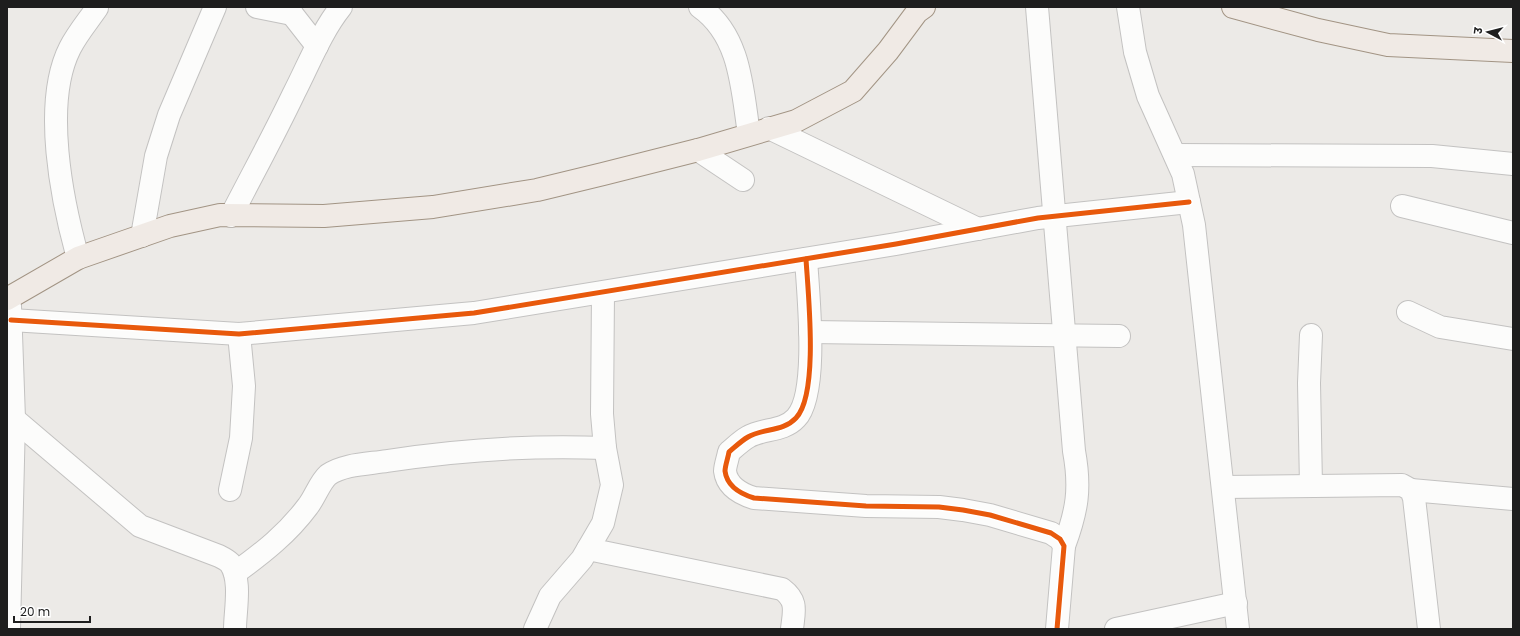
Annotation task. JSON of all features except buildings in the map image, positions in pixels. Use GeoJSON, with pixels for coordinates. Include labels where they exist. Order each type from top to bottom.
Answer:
{"type":"FeatureCollection","features":[{"type":"Feature","properties":{"kind":"main road"},"geometry":{"type":"LineString","coordinates":[[9,299],[78,258],[170,226],[220,215],[324,216],[434,207],[536,190],[698,150],[796,120],[853,91],[888,51],[917,12],[924,7]]}},
{"type":"Feature","properties":{"kind":"main road"},"geometry":{"type":"LineString","coordinates":[[1233,7],[1318,30],[1388,45],[1513,51]]}},
{"type":"Feature","properties":{"kind":"street"},"geometry":{"type":"LineString","coordinates":[[142,236],[156,156],[169,115],[215,7]]}},
{"type":"Feature","properties":{"kind":"street"},"geometry":{"type":"LineString","coordinates":[[257,7],[290,10],[317,46]]}},
{"type":"Feature","properties":{"kind":"street"},"geometry":{"type":"LineString","coordinates":[[231,216],[317,46],[332,18],[342,7]]}},
{"type":"Feature","properties":{"kind":"street"},"geometry":{"type":"LineString","coordinates":[[700,7],[713,16],[728,40],[740,69],[759,131],[978,229]]}},
{"type":"Feature","properties":{"kind":"street"},"geometry":{"type":"LineString","coordinates":[[1037,7],[1064,336],[1077,470],[1077,497],[1074,521],[1064,546],[1058,629]]}},
{"type":"Feature","properties":{"kind":"street"},"geometry":{"type":"LineString","coordinates":[[1128,7],[1135,52],[1146,89],[1183,174],[1196,241],[1238,629]]}},
{"type":"Feature","properties":{"kind":"street"},"geometry":{"type":"LineString","coordinates":[[78,258],[70,228],[60,177],[56,114],[60,79],[70,48],[97,8]]}},
{"type":"Feature","properties":{"kind":"street"},"geometry":{"type":"LineString","coordinates":[[698,150],[743,180]]}},
{"type":"Feature","properties":{"kind":"street"},"geometry":{"type":"LineString","coordinates":[[1175,155],[1432,156],[1513,164]]}},
{"type":"Feature","properties":{"kind":"street"},"geometry":{"type":"LineString","coordinates":[[11,320],[239,334],[474,313],[604,293],[1054,216],[1189,202]]}},
{"type":"Feature","properties":{"kind":"street"},"geometry":{"type":"LineString","coordinates":[[1402,206],[1513,233]]}},
{"type":"Feature","properties":{"kind":"street"},"geometry":{"type":"LineString","coordinates":[[806,259],[810,332],[809,378],[805,405],[796,418],[786,426],[749,437],[729,452],[725,471],[730,484],[741,494],[754,498],[866,506],[939,507],[990,515],[1051,533],[1060,539],[1064,546]]}},
{"type":"Feature","properties":{"kind":"street"},"geometry":{"type":"LineString","coordinates":[[535,629],[550,596],[582,559],[603,523],[612,485],[605,448],[602,414],[604,293]]}},
{"type":"Feature","properties":{"kind":"street"},"geometry":{"type":"LineString","coordinates":[[9,299],[14,419],[9,529],[9,629]]}},
{"type":"Feature","properties":{"kind":"street"},"geometry":{"type":"LineString","coordinates":[[1408,312],[1440,327],[1513,339]]}},
{"type":"Feature","properties":{"kind":"street"},"geometry":{"type":"LineString","coordinates":[[810,332],[1119,336]]}},
{"type":"Feature","properties":{"kind":"street"},"geometry":{"type":"LineString","coordinates":[[230,490],[241,438],[243,394],[239,334]]}},
{"type":"Feature","properties":{"kind":"street"},"geometry":{"type":"LineString","coordinates":[[1311,335],[1309,382],[1311,486]]}},
{"type":"Feature","properties":{"kind":"street"},"geometry":{"type":"LineString","coordinates":[[14,419],[140,526],[220,556],[229,562],[235,573],[236,584],[234,629]]}},
{"type":"Feature","properties":{"kind":"street"},"geometry":{"type":"LineString","coordinates":[[235,573],[264,553],[282,537],[309,506],[328,476],[348,467],[437,453],[474,450],[557,446],[605,448]]}},
{"type":"Feature","properties":{"kind":"street"},"geometry":{"type":"LineString","coordinates":[[1223,487],[1402,485],[1411,490],[1513,499]]}},
{"type":"Feature","properties":{"kind":"street"},"geometry":{"type":"LineString","coordinates":[[1411,490],[1414,498],[1429,629]]}},
{"type":"Feature","properties":{"kind":"street"},"geometry":{"type":"LineString","coordinates":[[588,549],[782,589],[790,595],[795,606],[792,629]]}},
{"type":"Feature","properties":{"kind":"street"},"geometry":{"type":"LineString","coordinates":[[1116,629],[1236,603]]}},
{"type":"Feature","properties":{"kind":"cycle path"},"geometry":{"type":"LineString","coordinates":[[11,320],[239,334],[474,313],[896,244],[1038,218],[1189,202]]}},
{"type":"Feature","properties":{"kind":"cycle path"},"geometry":{"type":"LineString","coordinates":[[806,259],[810,318],[810,366],[808,388],[803,406],[796,418],[785,426],[754,434],[743,440],[729,452],[725,471],[726,477],[732,486],[740,492],[754,498],[866,506],[939,507],[963,510],[990,515],[1051,533],[1060,539],[1064,546],[1057,629]]}}]}
